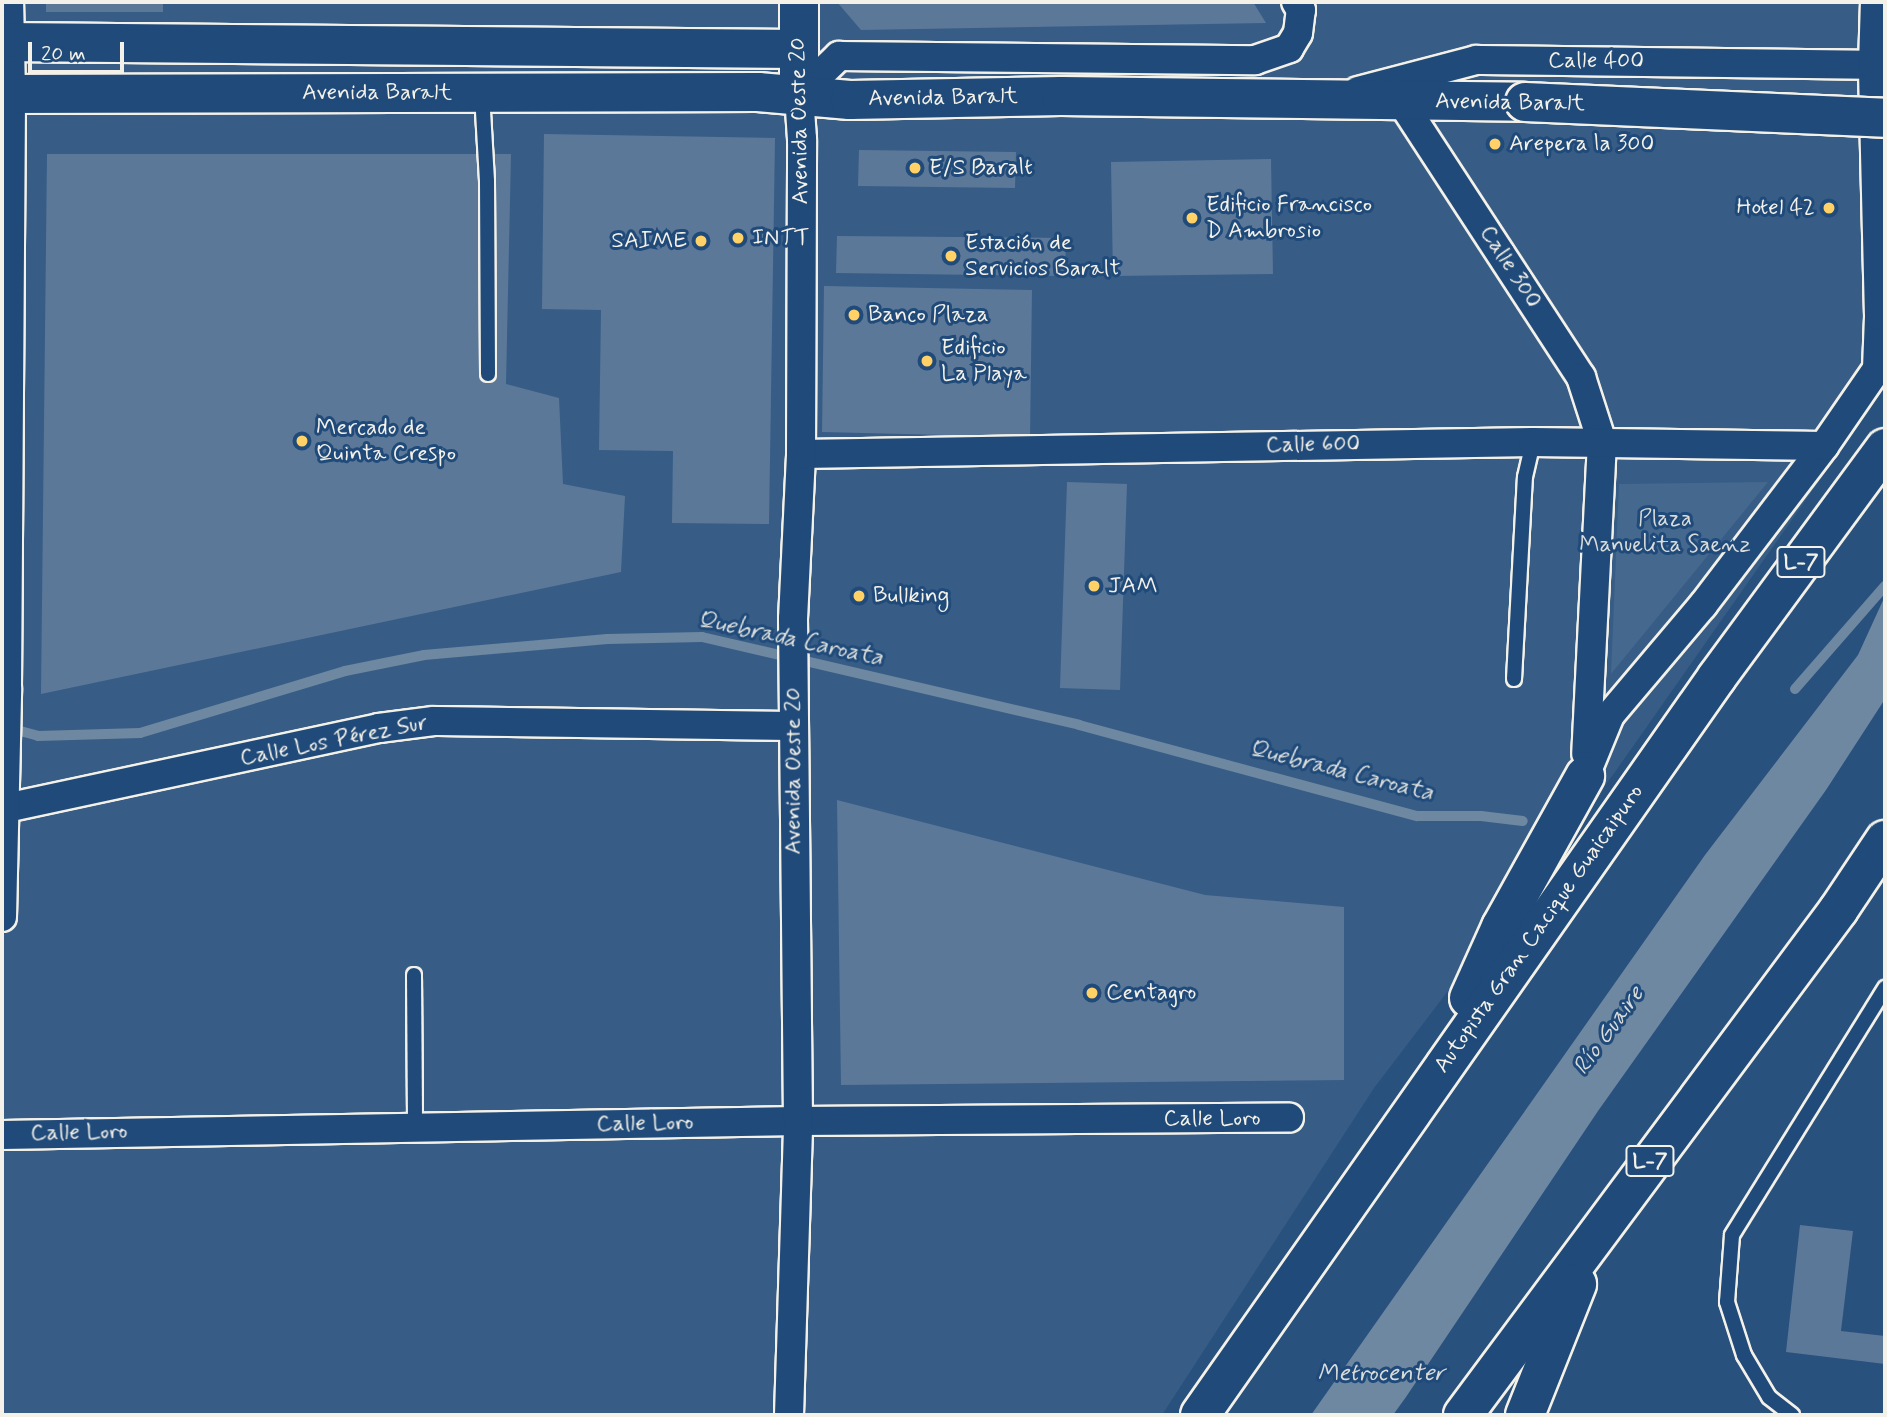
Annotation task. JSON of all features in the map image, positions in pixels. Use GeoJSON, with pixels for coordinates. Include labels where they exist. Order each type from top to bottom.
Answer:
{"type":"FeatureCollection","features":[{"type":"Feature","properties":{"kind":"main road","name":"Avenida Oeste 20"},"geometry":{"type":"LineString","coordinates":[[799,2],[799,95]]}},
{"type":"Feature","properties":{"kind":"main road","name":"Avenida Baralt"},"geometry":{"type":"LineString","coordinates":[[5,42],[798,49]]}},
{"type":"Feature","properties":{"kind":"main road","name":"Avenida Baralt"},"geometry":{"type":"LineString","coordinates":[[7,94],[482,93],[799,95],[850,100],[1061,96],[1325,99],[1525,102],[1885,118]]}},
{"type":"Feature","properties":{"kind":"main road","name":"Autopista Gran Cacique Guaicaipuro"},"geometry":{"type":"LineString","coordinates":[[1200,1415],[1432,1080],[1717,677],[1885,447]]}},
{"type":"Feature","properties":{"kind":"main road"},"geometry":{"type":"LineString","coordinates":[[1432,1080],[1501,926],[1585,776]]}},
{"type":"Feature","properties":{"kind":"main road","name":"L-7"},"geometry":{"type":"LineString","coordinates":[[1463,1415],[1839,909],[1885,840]]}},
{"type":"Feature","properties":{"kind":"main road"},"geometry":{"type":"LineString","coordinates":[[1839,909],[1885,866]]}},
{"type":"Feature","properties":{"kind":"main road"},"geometry":{"type":"LineString","coordinates":[[1525,1415],[1597,1233]]}},
{"type":"Feature","properties":{"kind":"street"},"geometry":{"type":"LineString","coordinates":[[2,917],[7,688],[5,42],[9,2]]}},
{"type":"Feature","properties":{"kind":"street"},"geometry":{"type":"LineString","coordinates":[[1585,776],[1610,715],[1703,605],[1824,446],[1877,369],[1880,316],[1872,65],[1875,2]]}},
{"type":"Feature","properties":{"kind":"street"},"geometry":{"type":"LineString","coordinates":[[799,95],[839,56],[1255,60],[1290,48],[1298,33],[1298,6]]}},
{"type":"Feature","properties":{"kind":"street","name":"Calle 400"},"geometry":{"type":"LineString","coordinates":[[1325,99],[1476,60],[1872,65]]}},
{"type":"Feature","properties":{"kind":"street","name":"Avenida Oeste 20"},"geometry":{"type":"LineString","coordinates":[[789,1415],[797,1121],[793,619],[801,454],[802,139],[799,95]]}},
{"type":"Feature","properties":{"kind":"street","name":"Calle 300"},"geometry":{"type":"LineString","coordinates":[[1401,101],[1581,377],[1602,442]]}},
{"type":"Feature","properties":{"kind":"street","name":"Calle 600"},"geometry":{"type":"LineString","coordinates":[[801,454],[1533,442],[1824,446]]}},
{"type":"Feature","properties":{"kind":"street"},"geometry":{"type":"LineString","coordinates":[[1585,776],[1602,442]]}},
{"type":"Feature","properties":{"kind":"street","name":"Calle Los Pérez Sur"},"geometry":{"type":"LineString","coordinates":[[6,808],[379,728],[434,721],[794,726]]}},
{"type":"Feature","properties":{"kind":"street","name":"Calle Loro"},"geometry":{"type":"LineString","coordinates":[[2,1135],[797,1121],[1289,1118]]}},
{"type":"Feature","properties":{"kind":"lane"},"geometry":{"type":"LineString","coordinates":[[482,93],[487,181],[488,374]]}},
{"type":"Feature","properties":{"kind":"lane"},"geometry":{"type":"LineString","coordinates":[[1514,679],[1525,477],[1533,442]]}},
{"type":"Feature","properties":{"kind":"lane"},"geometry":{"type":"LineString","coordinates":[[414,975],[415,1129]]}},
{"type":"Feature","properties":{"kind":"lane"},"geometry":{"type":"LineString","coordinates":[[1793,1415],[1769,1397],[1744,1355],[1727,1301],[1732,1235],[1885,988]]}},
{"type":"Feature","properties":{"kind":"shaded area"},"geometry":{"type":"Polygon","coordinates":[[[2,2],[1885,2],[1885,387],[1615,772],[1374,1088],[1162,1415],[2,1415],[2,2]]]}},
{"type":"Feature","properties":{"kind":"green space","name":"Plaza Manuelita Saenz"},"geometry":{"type":"Polygon","coordinates":[[[1768,482],[1611,674],[1619,484],[1768,482]]]}},
{"type":"Feature","properties":{"kind":"water","name":"Metrocenter"},"geometry":{"type":"Polygon","coordinates":[[[1885,596],[1885,699],[1826,790],[1598,1111],[1406,1397],[1393,1415],[1311,1415],[1705,855],[1858,655],[1885,596]]]}},
{"type":"Feature","properties":{"kind":"building"},"geometry":{"type":"Polygon","coordinates":[[[46,2],[163,2],[163,12],[46,12],[46,2]]]}},
{"type":"Feature","properties":{"kind":"building"},"geometry":{"type":"Polygon","coordinates":[[[837,2],[1253,2],[1266,23],[861,30],[837,2]]]}},
{"type":"Feature","properties":{"kind":"building"},"geometry":{"type":"Polygon","coordinates":[[[544,134],[775,138],[769,524],[672,523],[673,451],[599,450],[601,310],[542,309],[544,134]]]}},
{"type":"Feature","properties":{"kind":"building"},"geometry":{"type":"Polygon","coordinates":[[[859,150],[1016,152],[1015,188],[858,186],[859,150]]]}},
{"type":"Feature","properties":{"kind":"building","name":"Mercado de Quinta Crespo"},"geometry":{"type":"Polygon","coordinates":[[[47,154],[511,154],[506,384],[559,398],[563,484],[625,496],[621,572],[41,694],[47,154]]]}},
{"type":"Feature","properties":{"kind":"building","name":"Edificio Francisco D Ambrosio"},"geometry":{"type":"Polygon","coordinates":[[[1271,159],[1273,274],[1113,276],[1111,162],[1271,159]]]}},
{"type":"Feature","properties":{"kind":"building","name":"Estación de Servicios Baralt"},"geometry":{"type":"Polygon","coordinates":[[[837,236],[1066,238],[1065,276],[836,273],[837,236]]]}},
{"type":"Feature","properties":{"kind":"building","name":"Edificio La Playa"},"geometry":{"type":"Polygon","coordinates":[[[824,286],[1032,290],[1030,437],[822,432],[824,286]]]}},
{"type":"Feature","properties":{"kind":"building","name":"JAM"},"geometry":{"type":"Polygon","coordinates":[[[1067,482],[1127,484],[1120,690],[1060,688],[1067,482]]]}},
{"type":"Feature","properties":{"kind":"building","name":"Centagro"},"geometry":{"type":"Polygon","coordinates":[[[837,800],[1205,895],[1344,907],[1344,1080],[841,1085],[837,800]]]}},
{"type":"Feature","properties":{"kind":"building"},"geometry":{"type":"Polygon","coordinates":[[[1800,1225],[1853,1231],[1841,1331],[1885,1336],[1885,1364],[1786,1352],[1800,1225]]]}},
{"type":"Feature","properties":{"kind":"waterway","name":"Quebrada Caroata"},"geometry":{"type":"LineString","coordinates":[[1795,689],[1885,586]]}},
{"type":"Feature","properties":{"kind":"waterway","name":"Quebrada Caroata"},"geometry":{"type":"LineString","coordinates":[[9,728],[38,736],[140,733],[345,671],[424,655],[607,639],[702,637],[1079,725],[1417,816],[1481,816],[1523,821]]}},
{"type":"Feature","properties":{"kind":"place","name":"Arepera la 300"},"geometry":{"type":"Point","coordinates":[1495,144]}},
{"type":"Feature","properties":{"kind":"place","name":"E/S Baralt"},"geometry":{"type":"Point","coordinates":[915,168]}},
{"type":"Feature","properties":{"kind":"place","name":"Hotel 42"},"geometry":{"type":"Point","coordinates":[1829,208]}},
{"type":"Feature","properties":{"kind":"place","name":"Edificio Francisco D Ambrosio"},"geometry":{"type":"Point","coordinates":[1192,218]}},
{"type":"Feature","properties":{"kind":"place","name":"INTT"},"geometry":{"type":"Point","coordinates":[738,238]}},
{"type":"Feature","properties":{"kind":"place","name":"SAIME"},"geometry":{"type":"Point","coordinates":[701,241]}},
{"type":"Feature","properties":{"kind":"place","name":"Estación de Servicios Baralt"},"geometry":{"type":"Point","coordinates":[951,256]}},
{"type":"Feature","properties":{"kind":"place","name":"Banco Plaza"},"geometry":{"type":"Point","coordinates":[854,315]}},
{"type":"Feature","properties":{"kind":"place","name":"Edificio La Playa"},"geometry":{"type":"Point","coordinates":[927,361]}},
{"type":"Feature","properties":{"kind":"place","name":"Mercado de Quinta Crespo"},"geometry":{"type":"Point","coordinates":[302,441]}},
{"type":"Feature","properties":{"kind":"place","name":"JAM"},"geometry":{"type":"Point","coordinates":[1094,586]}},
{"type":"Feature","properties":{"kind":"place","name":"Bullking"},"geometry":{"type":"Point","coordinates":[859,596]}},
{"type":"Feature","properties":{"kind":"place","name":"Centagro"},"geometry":{"type":"Point","coordinates":[1092,993]}},
{"type":"Feature","properties":{"kind":"water label","name":"Río Guaire"},"geometry":{"type":"Point","coordinates":[1609,1031]}}]}
